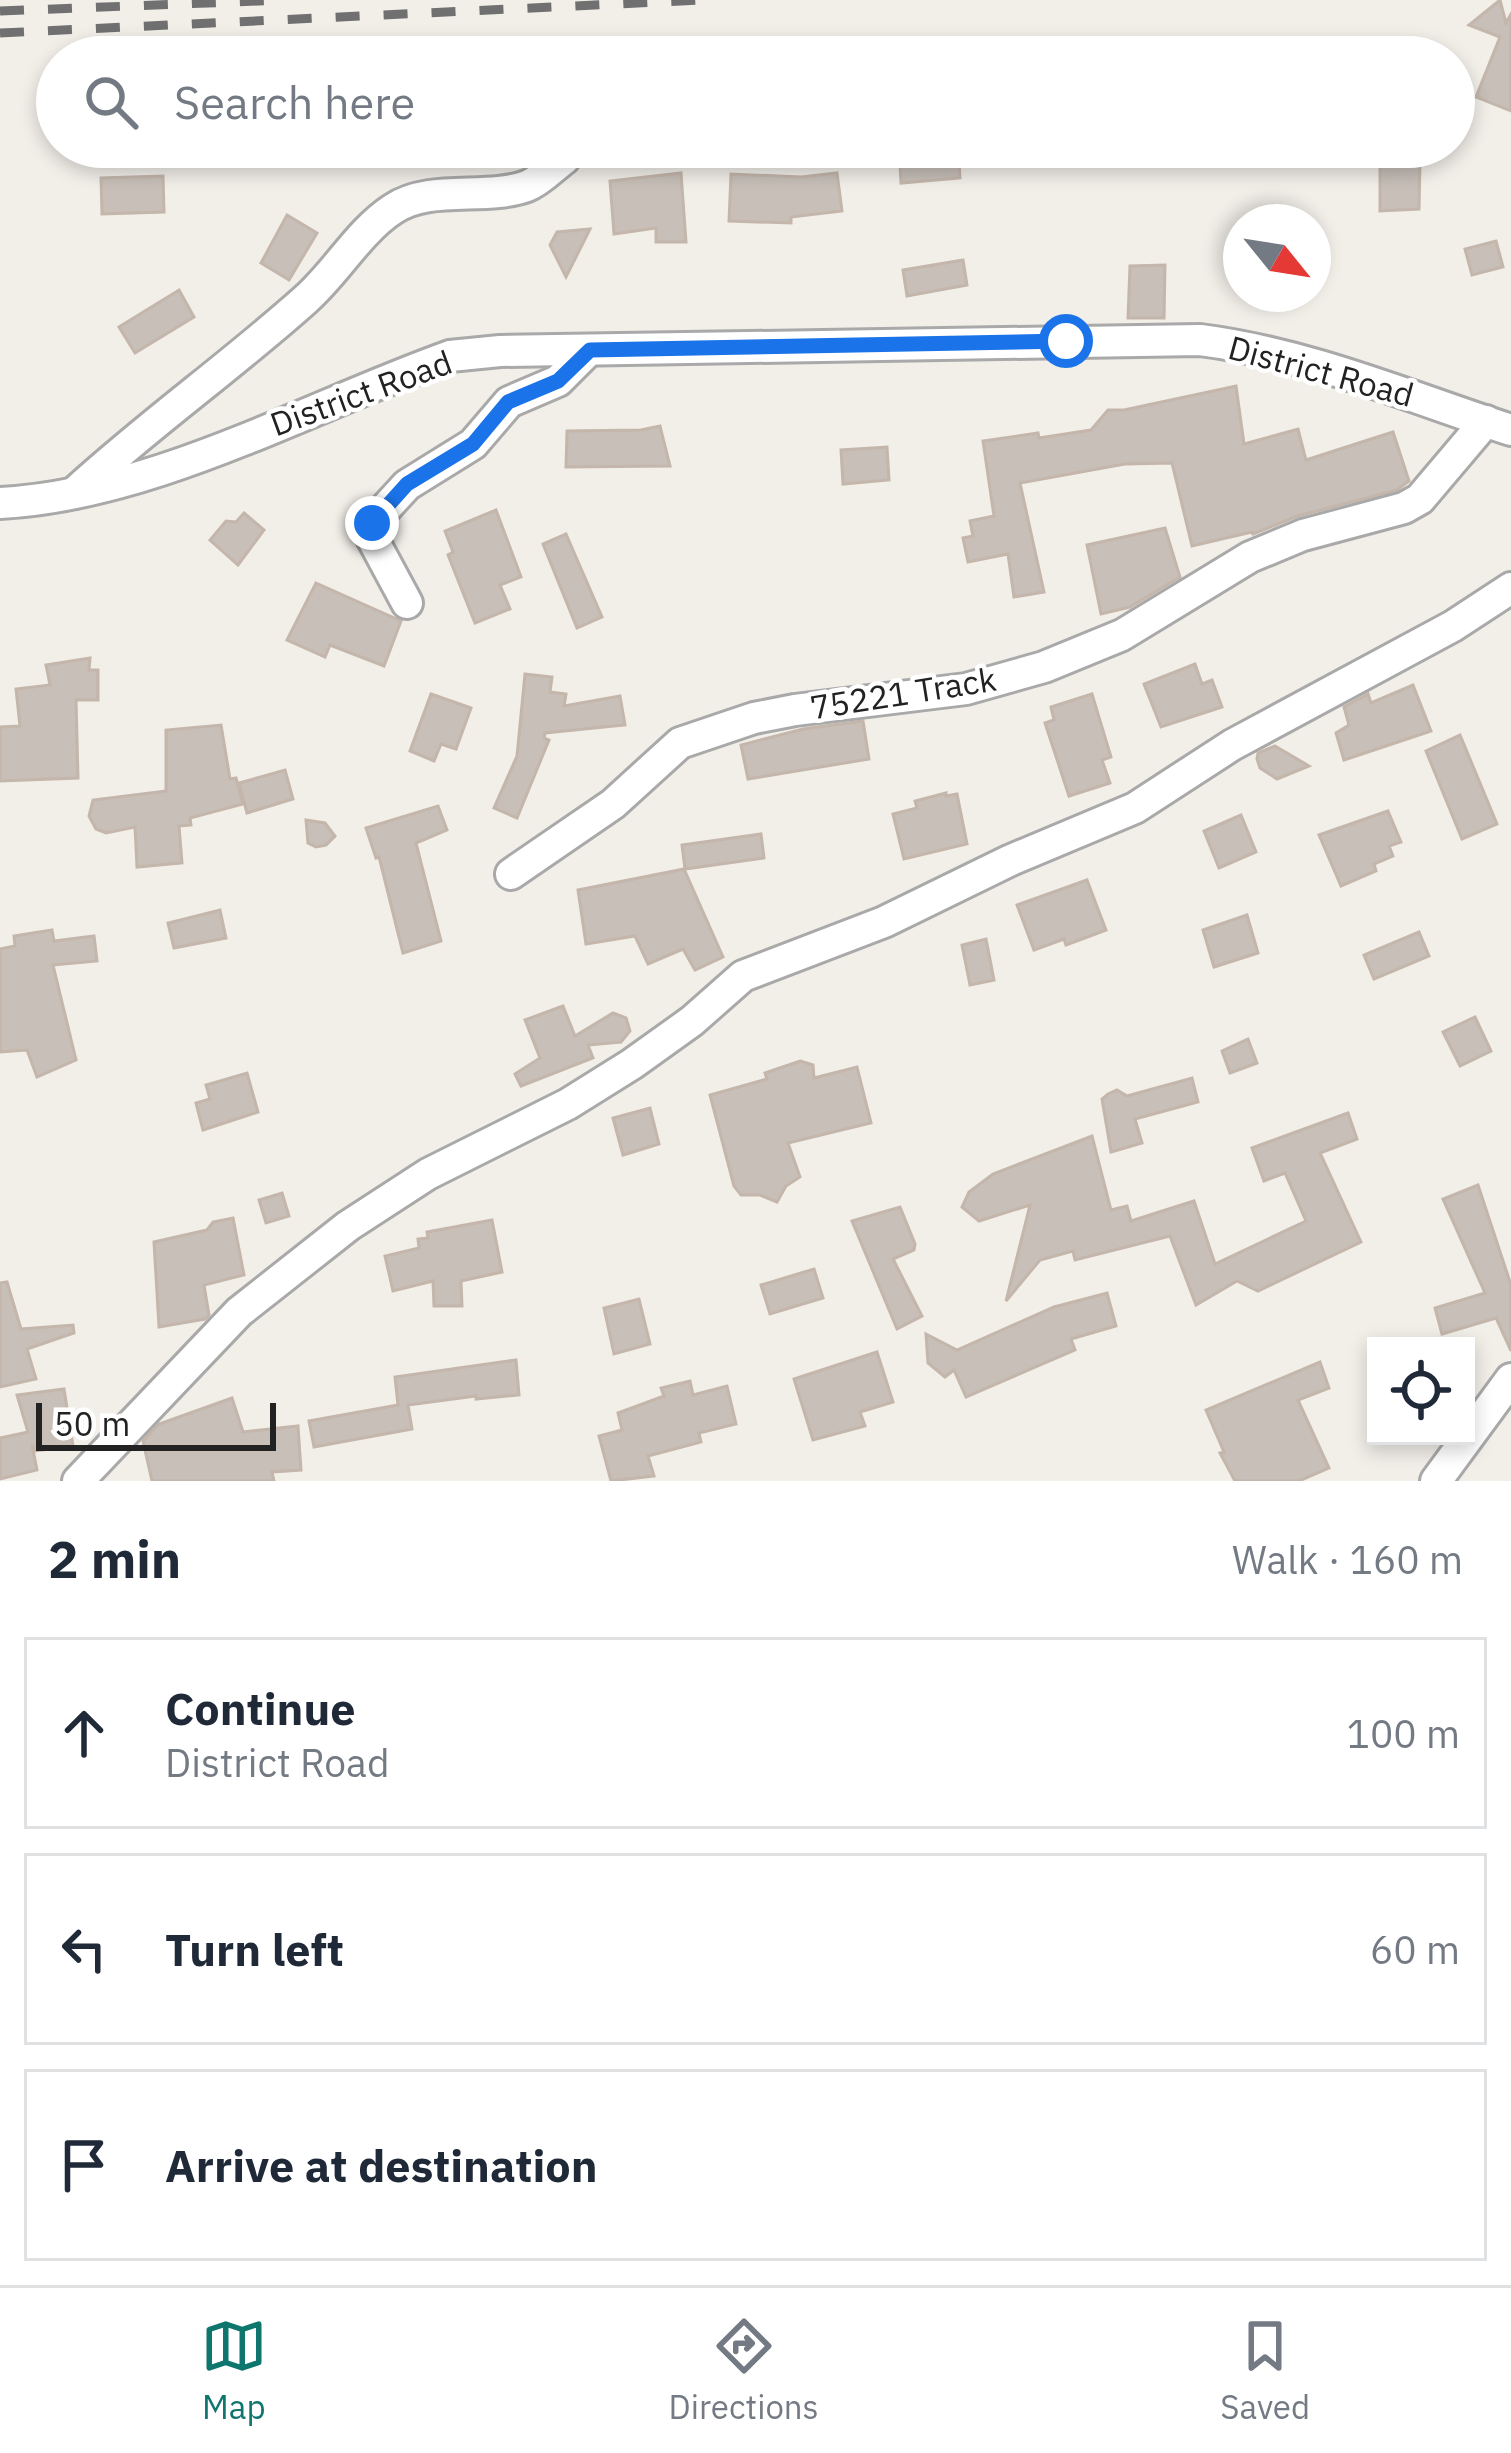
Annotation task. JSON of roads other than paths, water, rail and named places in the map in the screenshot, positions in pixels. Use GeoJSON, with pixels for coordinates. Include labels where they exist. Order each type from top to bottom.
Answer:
{"type":"FeatureCollection","features":[{"type":"Feature","properties":{"kind":"street"},"geometry":{"type":"LineString","coordinates":[[72,495],[134,438],[304,301],[338,269],[368,229],[397,206],[530,185],[552,168]]}},
{"type":"Feature","properties":{"kind":"street","name":"District Road"},"geometry":{"type":"LineString","coordinates":[[0,503],[123,485],[450,356],[1200,340],[1280,353],[1498,426]]}},
{"type":"Feature","properties":{"kind":"street"},"geometry":{"type":"LineString","coordinates":[[406,603],[371,538],[372,523],[407,484],[473,444],[508,402],[558,381],[590,350]]}},
{"type":"Feature","properties":{"kind":"street","name":"75221 Track"},"geometry":{"type":"LineString","coordinates":[[511,874],[613,804],[680,743],[795,710],[966,689],[1083,651],[1122,635],[1250,557],[1304,535],[1404,508],[1420,499],[1498,426]]}},
{"type":"Feature","properties":{"kind":"street"},"geometry":{"type":"LineString","coordinates":[[78,1481],[239,1312],[348,1226],[428,1174],[568,1103],[632,1064],[692,1021],[742,976],[884,922],[1011,860],[1135,808],[1232,746],[1453,626],[1511,588]]}},
{"type":"Feature","properties":{"kind":"street"},"geometry":{"type":"LineString","coordinates":[[1436,1481],[1511,1379]]}},
{"type":"Feature","properties":{"kind":"railway"},"geometry":{"type":"LineString","coordinates":[[0,11],[285,0]]}},
{"type":"Feature","properties":{"kind":"railway"},"geometry":{"type":"LineString","coordinates":[[0,33],[701,0]]}}]}
